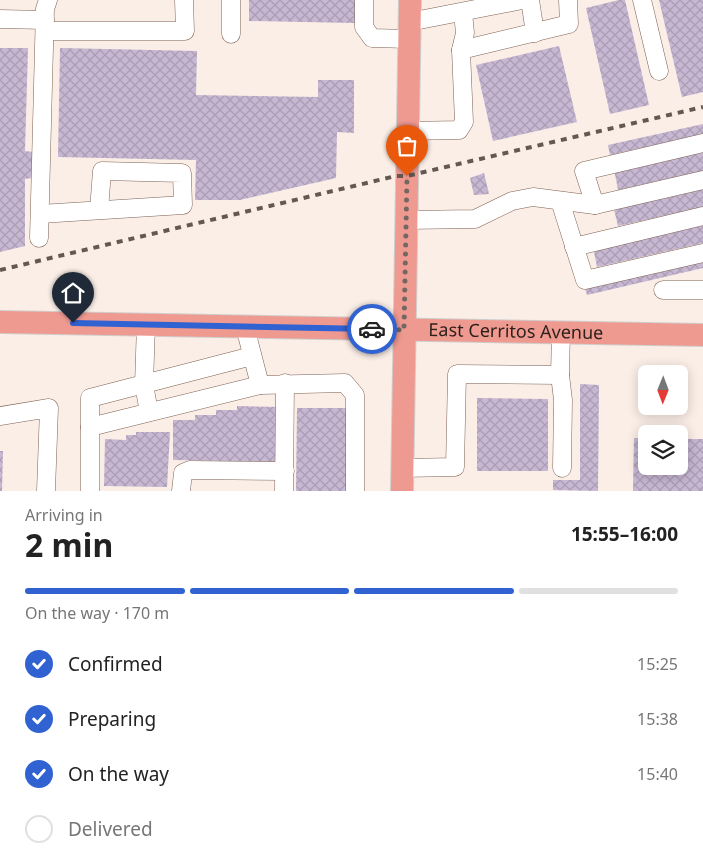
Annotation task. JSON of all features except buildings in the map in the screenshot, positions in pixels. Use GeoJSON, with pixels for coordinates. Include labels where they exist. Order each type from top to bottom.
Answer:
{"type":"FeatureCollection","features":[{"type":"Feature","properties":{"kind":"main road"},"geometry":{"type":"LineString","coordinates":[[402,491],[409,20]]}},
{"type":"Feature","properties":{"kind":"main road","name":"East Cerritos Avenue"},"geometry":{"type":"LineString","coordinates":[[0,322],[703,335]]}},
{"type":"Feature","properties":{"kind":"street"},"geometry":{"type":"LineString","coordinates":[[39,238],[45,26],[48,0]]}},
{"type":"Feature","properties":{"kind":"street"},"geometry":{"type":"LineString","coordinates":[[0,19],[45,26],[185,31],[184,0]]}},
{"type":"Feature","properties":{"kind":"street"},"geometry":{"type":"LineString","coordinates":[[231,34],[232,0]]}},
{"type":"Feature","properties":{"kind":"street"},"geometry":{"type":"LineString","coordinates":[[364,0],[364,27],[372,38],[409,20],[522,0]]}},
{"type":"Feature","properties":{"kind":"street"},"geometry":{"type":"LineString","coordinates":[[530,0],[535,33]]}},
{"type":"Feature","properties":{"kind":"street"},"geometry":{"type":"LineString","coordinates":[[461,50],[569,24],[568,0]]}},
{"type":"Feature","properties":{"kind":"street"},"geometry":{"type":"LineString","coordinates":[[642,0],[659,70]]}},
{"type":"Feature","properties":{"kind":"street"},"geometry":{"type":"LineString","coordinates":[[408,131],[459,130],[464,122],[461,50],[471,8]]}},
{"type":"Feature","properties":{"kind":"street"},"geometry":{"type":"LineString","coordinates":[[595,205],[584,171],[703,143]]}},
{"type":"Feature","properties":{"kind":"street"},"geometry":{"type":"LineString","coordinates":[[40,214],[99,210],[182,204],[182,173],[102,172],[99,210]]}},
{"type":"Feature","properties":{"kind":"street"},"geometry":{"type":"LineString","coordinates":[[406,220],[475,219],[519,200],[533,197],[595,205],[703,180]]}},
{"type":"Feature","properties":{"kind":"street"},"geometry":{"type":"LineString","coordinates":[[560,201],[585,280],[703,253]]}},
{"type":"Feature","properties":{"kind":"street"},"geometry":{"type":"LineString","coordinates":[[574,246],[703,216]]}},
{"type":"Feature","properties":{"kind":"street"},"geometry":{"type":"LineString","coordinates":[[663,290],[703,290]]}},
{"type":"Feature","properties":{"kind":"street"},"geometry":{"type":"LineString","coordinates":[[146,324],[144,385],[149,412]]}},
{"type":"Feature","properties":{"kind":"street"},"geometry":{"type":"LineString","coordinates":[[245,326],[260,385]]}},
{"type":"Feature","properties":{"kind":"street"},"geometry":{"type":"LineString","coordinates":[[561,332],[562,468]]}},
{"type":"Feature","properties":{"kind":"street"},"geometry":{"type":"LineString","coordinates":[[90,491],[90,398],[252,356]]}},
{"type":"Feature","properties":{"kind":"street"},"geometry":{"type":"LineString","coordinates":[[402,468],[455,468],[456,374],[560,375]]}},
{"type":"Feature","properties":{"kind":"street"},"geometry":{"type":"LineString","coordinates":[[90,426],[260,385],[285,383],[345,384],[355,395],[354,491]]}},
{"type":"Feature","properties":{"kind":"street"},"geometry":{"type":"LineString","coordinates":[[284,491],[285,383]]}},
{"type":"Feature","properties":{"kind":"street"},"geometry":{"type":"LineString","coordinates":[[0,416],[49,408],[46,491]]}},
{"type":"Feature","properties":{"kind":"street"},"geometry":{"type":"LineString","coordinates":[[181,491],[183,473],[190,470],[284,471]]}},
{"type":"Feature","properties":{"kind":"railway"},"geometry":{"type":"LineString","coordinates":[[0,270],[396,176],[407,176],[703,107]]}},
{"type":"Feature","properties":{"kind":"way so far"},"geometry":{"type":"LineString","coordinates":[[372,329],[404,330],[407,176]]}},
{"type":"Feature","properties":{"kind":"route"},"geometry":{"type":"LineString","coordinates":[[73,323],[372,329]]}}]}
